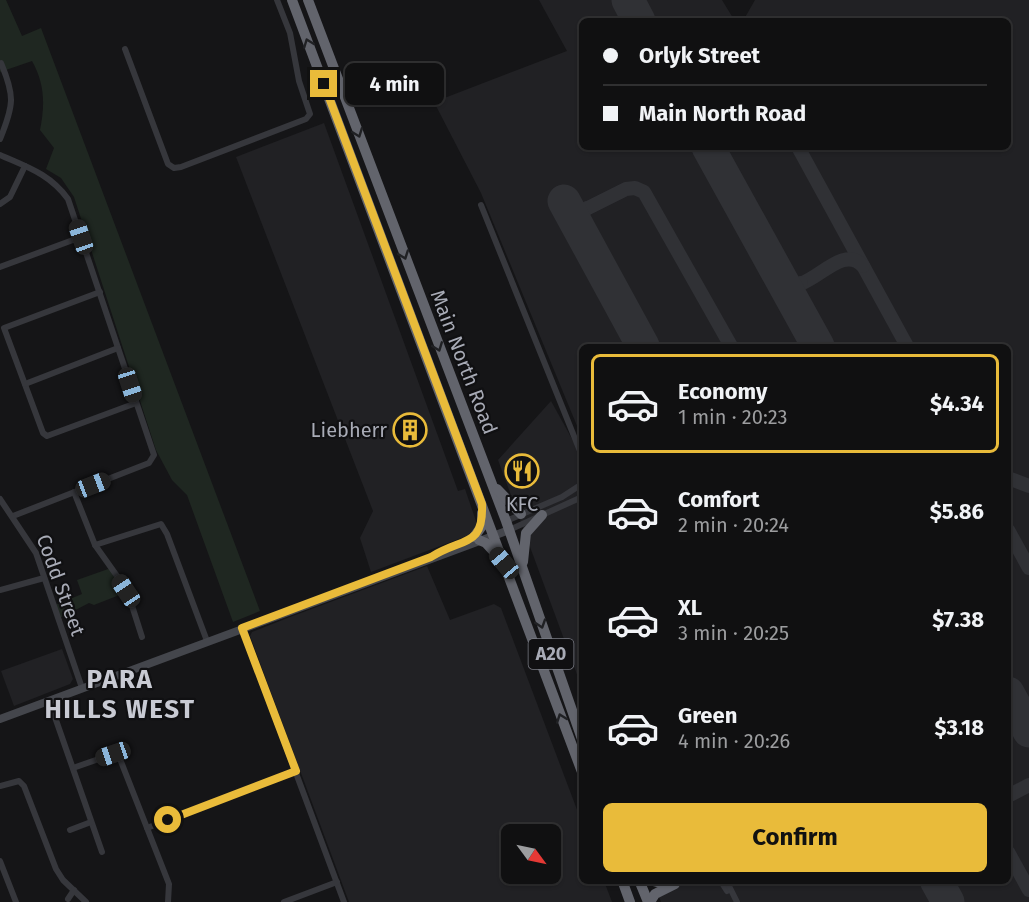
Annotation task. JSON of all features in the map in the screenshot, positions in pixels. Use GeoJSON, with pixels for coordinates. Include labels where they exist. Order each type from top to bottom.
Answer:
{"type":"FeatureCollection","features":[{"type":"Feature","properties":{"kind":"highway","name":"Main North Road"},"geometry":{"type":"LineString","coordinates":[[292,0],[579,764]]}},
{"type":"Feature","properties":{"kind":"highway","name":"Main North Road"},"geometry":{"type":"LineString","coordinates":[[308,0],[523,568],[579,730]]}},
{"type":"Feature","properties":{"kind":"highway"},"geometry":{"type":"LineString","coordinates":[[491,482],[521,514]]}},
{"type":"Feature","properties":{"kind":"highway"},"geometry":{"type":"LineString","coordinates":[[482,504],[482,526],[477,538],[486,543],[504,563]]}},
{"type":"Feature","properties":{"kind":"highway"},"geometry":{"type":"LineString","coordinates":[[523,568],[526,533],[542,515]]}},
{"type":"Feature","properties":{"kind":"highway"},"geometry":{"type":"LineString","coordinates":[[623,884],[630,902]]}},
{"type":"Feature","properties":{"kind":"highway"},"geometry":{"type":"LineString","coordinates":[[641,884],[649,902],[655,894],[676,884]]}},
{"type":"Feature","properties":{"kind":"main road"},"geometry":{"type":"LineString","coordinates":[[0,718],[431,557],[507,525]]}},
{"type":"Feature","properties":{"kind":"street"},"geometry":{"type":"LineString","coordinates":[[125,49],[168,164],[174,168],[181,167],[306,119],[310,114],[299,81],[290,33],[277,0]]}},
{"type":"Feature","properties":{"kind":"street"},"geometry":{"type":"LineString","coordinates":[[0,139],[11,111],[13,97],[1,63]]}},
{"type":"Feature","properties":{"kind":"street"},"geometry":{"type":"LineString","coordinates":[[0,155],[44,174],[57,184],[68,200],[154,455],[152,460],[13,516]]}},
{"type":"Feature","properties":{"kind":"street"},"geometry":{"type":"LineString","coordinates":[[0,204],[10,197],[25,166]]}},
{"type":"Feature","properties":{"kind":"street"},"geometry":{"type":"LineString","coordinates":[[482,205],[579,446]]}},
{"type":"Feature","properties":{"kind":"street"},"geometry":{"type":"LineString","coordinates":[[0,267],[81,237]]}},
{"type":"Feature","properties":{"kind":"street"},"geometry":{"type":"LineString","coordinates":[[100,292],[4,328],[43,433],[47,436],[136,403]]}},
{"type":"Feature","properties":{"kind":"street"},"geometry":{"type":"LineString","coordinates":[[25,384],[118,348]]}},
{"type":"Feature","properties":{"kind":"street"},"geometry":{"type":"LineString","coordinates":[[507,525],[521,514],[562,497],[579,487]]}},
{"type":"Feature","properties":{"kind":"street"},"geometry":{"type":"LineString","coordinates":[[74,492],[95,545],[126,591],[142,637]]}},
{"type":"Feature","properties":{"kind":"street"},"geometry":{"type":"LineString","coordinates":[[507,525],[542,515],[579,497]]}},
{"type":"Feature","properties":{"kind":"street","name":"Codd Street"},"geometry":{"type":"LineString","coordinates":[[0,498],[36,553],[82,688]]}},
{"type":"Feature","properties":{"kind":"street"},"geometry":{"type":"LineString","coordinates":[[95,545],[161,524],[167,534],[207,641]]}},
{"type":"Feature","properties":{"kind":"street"},"geometry":{"type":"LineString","coordinates":[[0,590],[44,578]]}},
{"type":"Feature","properties":{"kind":"street"},"geometry":{"type":"LineString","coordinates":[[242,628],[344,902]]}},
{"type":"Feature","properties":{"kind":"street"},"geometry":{"type":"LineString","coordinates":[[49,700],[102,852]]}},
{"type":"Feature","properties":{"kind":"street"},"geometry":{"type":"LineString","coordinates":[[73,768],[113,754],[120,759],[169,884],[168,902]]}},
{"type":"Feature","properties":{"kind":"street"},"geometry":{"type":"LineString","coordinates":[[147,828],[296,771]]}},
{"type":"Feature","properties":{"kind":"street"},"geometry":{"type":"LineString","coordinates":[[0,786],[19,781],[24,786],[56,869],[86,902]]}},
{"type":"Feature","properties":{"kind":"street"},"geometry":{"type":"LineString","coordinates":[[69,830],[91,822]]}},
{"type":"Feature","properties":{"kind":"street"},"geometry":{"type":"LineString","coordinates":[[0,861],[16,902]]}},
{"type":"Feature","properties":{"kind":"street"},"geometry":{"type":"LineString","coordinates":[[284,902],[337,882]]}},
{"type":"Feature","properties":{"kind":"street"},"geometry":{"type":"LineString","coordinates":[[723,884],[736,900]]}},
{"type":"Feature","properties":{"kind":"street"},"geometry":{"type":"LineString","coordinates":[[728,884],[736,900]]}},
{"type":"Feature","properties":{"kind":"street"},"geometry":{"type":"LineString","coordinates":[[68,899],[74,890]]}},
{"type":"Feature","properties":{"kind":"shaded area"},"geometry":{"type":"Polygon","coordinates":[[[0,0],[6,0],[22,36],[41,28],[260,611],[233,622],[187,495],[172,480],[156,450],[74,197],[61,178],[46,169],[54,148],[40,130],[43,95],[36,70],[32,61],[0,72],[0,0]]]}},
{"type":"Feature","properties":{"kind":"shaded area"},"geometry":{"type":"Polygon","coordinates":[[[539,0],[722,0],[733,18],[579,18],[579,150],[1011,150],[1011,18],[745,18],[755,0],[1029,0],[1029,902],[661,902],[654,884],[1011,884],[1011,344],[579,344],[579,431],[481,193],[434,102],[567,51],[539,0]]]}},
{"type":"Feature","properties":{"kind":"shaded area"},"geometry":{"type":"Polygon","coordinates":[[[324,123],[458,491],[465,489],[477,524],[472,534],[371,572],[360,538],[373,511],[236,157],[324,123]]]}},
{"type":"Feature","properties":{"kind":"shaded area"},"geometry":{"type":"Polygon","coordinates":[[[551,401],[579,452],[579,680],[498,460],[551,401]]]}},
{"type":"Feature","properties":{"kind":"shaded area"},"geometry":{"type":"Polygon","coordinates":[[[427,566],[450,620],[494,604],[501,608],[579,815],[579,884],[605,884],[612,902],[349,902],[250,636],[252,632],[427,566]]]}},
{"type":"Feature","properties":{"kind":"shaded area"},"geometry":{"type":"Polygon","coordinates":[[[111,568],[127,592],[94,605],[89,603],[58,619],[53,606],[82,594],[77,580],[111,568]]]}},
{"type":"Feature","properties":{"kind":"shaded area"},"geometry":{"type":"Polygon","coordinates":[[[62,649],[73,679],[70,684],[14,706],[1,671],[62,649]]]}},
{"type":"Feature","properties":{"kind":"taxiway"},"geometry":{"type":"LineString","coordinates":[[628,0],[638,18]]}},
{"type":"Feature","properties":{"kind":"taxiway"},"geometry":{"type":"LineString","coordinates":[[800,150],[906,344]]}},
{"type":"Feature","properties":{"kind":"taxiway"},"geometry":{"type":"LineString","coordinates":[[572,216],[626,189],[635,188],[644,192],[730,344]]}},
{"type":"Feature","properties":{"kind":"taxiway"},"geometry":{"type":"LineString","coordinates":[[587,208],[582,214],[580,226],[584,239],[595,258]]}},
{"type":"Feature","properties":{"kind":"taxiway"},"geometry":{"type":"LineString","coordinates":[[756,234],[774,268],[786,283],[795,285],[805,282],[845,260],[854,260],[863,266]]}},
{"type":"Feature","properties":{"kind":"taxiway"},"geometry":{"type":"LineString","coordinates":[[801,283],[796,290],[797,306],[817,344]]}},
{"type":"Feature","properties":{"kind":"taxiway"},"geometry":{"type":"LineString","coordinates":[[1011,479],[1029,486]]}},
{"type":"Feature","properties":{"kind":"taxiway"},"geometry":{"type":"LineString","coordinates":[[1011,535],[1029,568]]}},
{"type":"Feature","properties":{"kind":"taxiway"},"geometry":{"type":"LineString","coordinates":[[1011,697],[1018,709],[1029,714]]}},
{"type":"Feature","properties":{"kind":"taxiway"},"geometry":{"type":"LineString","coordinates":[[1024,723],[1029,731]]}},
{"type":"Feature","properties":{"kind":"taxiway"},"geometry":{"type":"LineString","coordinates":[[1011,794],[1029,785]]}},
{"type":"Feature","properties":{"kind":"taxiway"},"geometry":{"type":"LineString","coordinates":[[1011,857],[1029,890]]}},
{"type":"Feature","properties":{"kind":"runway"},"geometry":{"type":"LineString","coordinates":[[628,0],[637,18]]}},
{"type":"Feature","properties":{"kind":"runway"},"geometry":{"type":"LineString","coordinates":[[710,150],[817,344]]}},
{"type":"Feature","properties":{"kind":"runway"},"geometry":{"type":"LineString","coordinates":[[564,201],[642,344]]}},
{"type":"Feature","properties":{"kind":"runway"},"geometry":{"type":"LineString","coordinates":[[1011,698],[1029,731]]}},
{"type":"Feature","properties":{"kind":"runway"},"geometry":{"type":"LineString","coordinates":[[938,884],[948,902]]}},
{"type":"Feature","properties":{"kind":"place","name":"Liebherr"},"geometry":{"type":"Point","coordinates":[410,430]}},
{"type":"Feature","properties":{"kind":"place","name":"KFC"},"geometry":{"type":"Point","coordinates":[522,471]}},
{"type":"Feature","properties":{"kind":"district","name":"PARA HILLS WEST"},"geometry":{"type":"Point","coordinates":[120,694]}},
{"type":"Feature","properties":{"kind":"route"},"geometry":{"type":"LineString","coordinates":[[168,820],[296,771],[242,628],[431,557],[444,548],[474,537],[483,523],[482,504],[324,84]]}}]}
